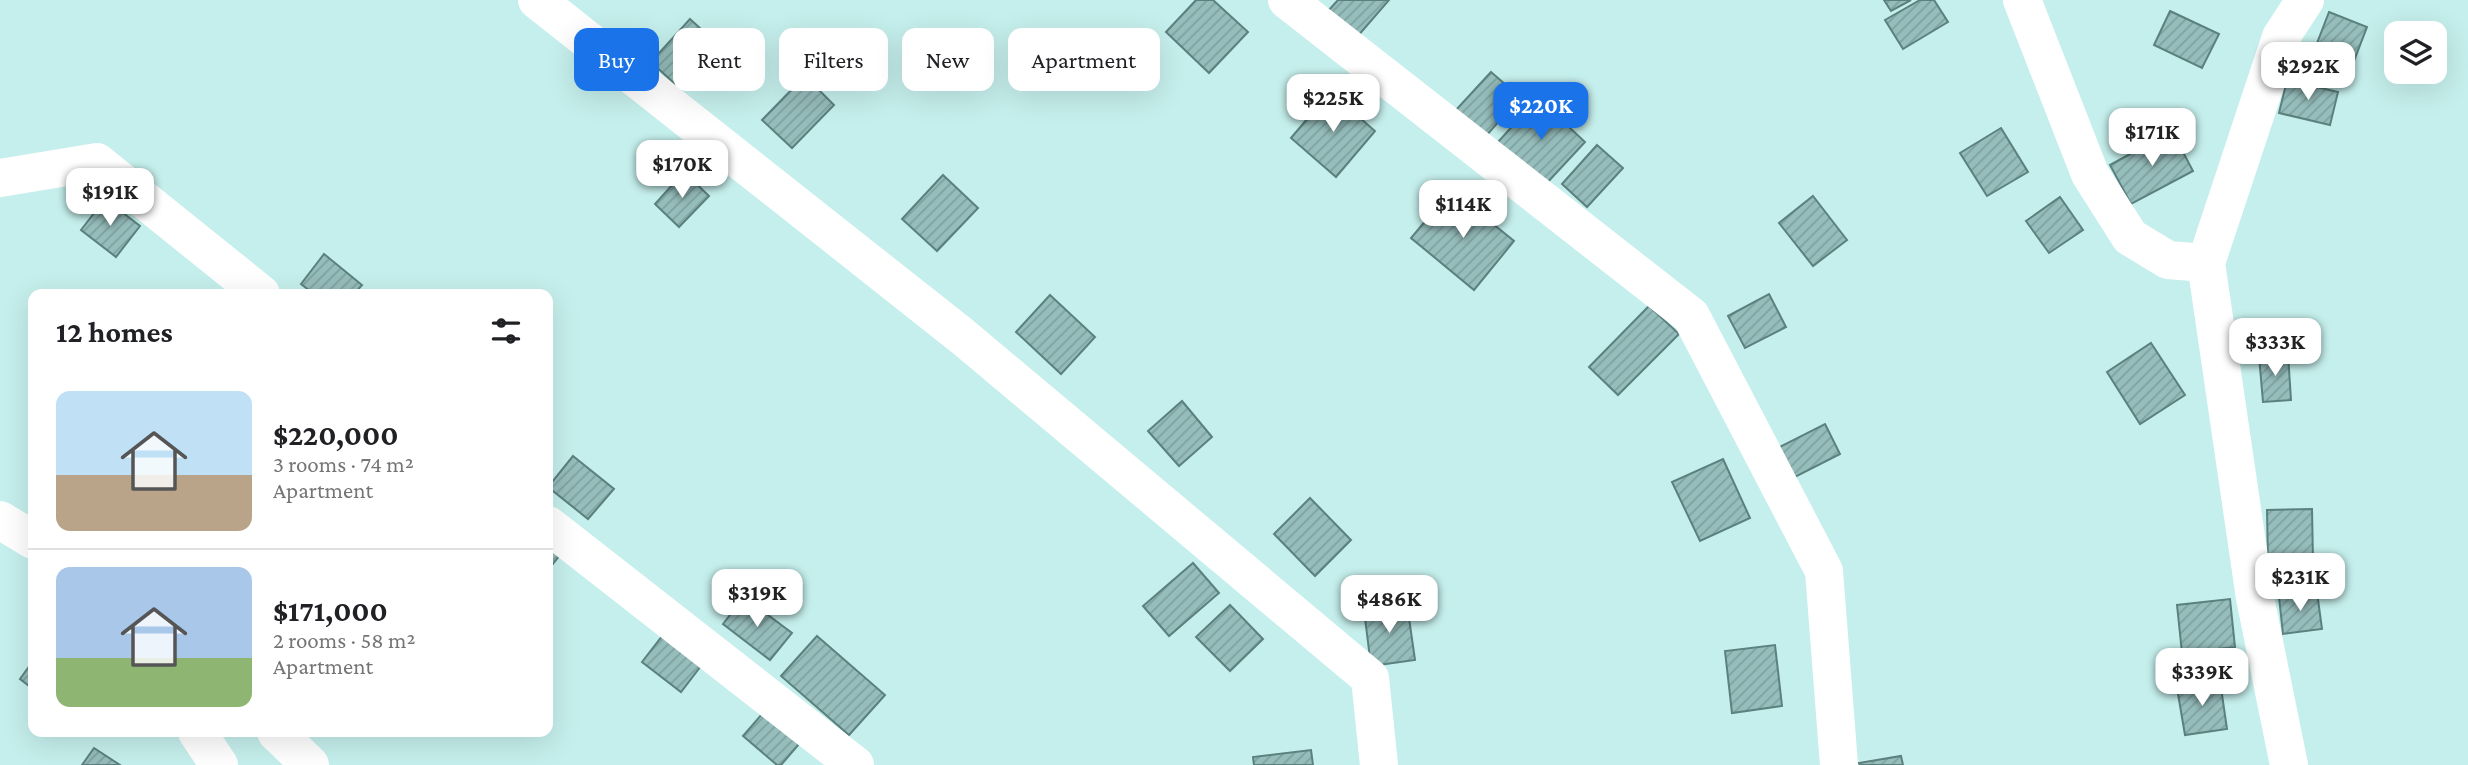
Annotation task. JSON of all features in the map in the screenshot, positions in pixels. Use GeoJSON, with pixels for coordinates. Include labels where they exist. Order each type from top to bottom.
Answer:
{"type":"FeatureCollection","features":[{"type":"Feature","properties":{"kind":"street"},"geometry":{"type":"LineString","coordinates":[[537,0],[962,336],[1370,678],[1379,765]]}},
{"type":"Feature","properties":{"kind":"street"},"geometry":{"type":"LineString","coordinates":[[1287,0],[1691,316],[1824,572],[1839,765]]}},
{"type":"Feature","properties":{"kind":"street"},"geometry":{"type":"LineString","coordinates":[[2021,0],[2090,174],[2130,236],[2168,260],[2206,263]]}},
{"type":"Feature","properties":{"kind":"street"},"geometry":{"type":"LineString","coordinates":[[2289,765],[2255,598],[2206,263],[2281,37],[2305,0]]}},
{"type":"Feature","properties":{"kind":"street"},"geometry":{"type":"LineString","coordinates":[[0,178],[97,162],[255,289]]}},
{"type":"Feature","properties":{"kind":"street"},"geometry":{"type":"LineString","coordinates":[[0,520],[28,537]]}},
{"type":"Feature","properties":{"kind":"street"},"geometry":{"type":"LineString","coordinates":[[553,529],[855,765]]}},
{"type":"Feature","properties":{"kind":"street"},"geometry":{"type":"LineString","coordinates":[[200,737],[219,765]]}},
{"type":"Feature","properties":{"kind":"street"},"geometry":{"type":"LineString","coordinates":[[281,737],[310,765]]}},
{"type":"Feature","properties":{"kind":"building"},"geometry":{"type":"Polygon","coordinates":[[[1196,0],[1213,0],[1248,32],[1209,73],[1166,32],[1196,0]]]}},
{"type":"Feature","properties":{"kind":"building"},"geometry":{"type":"Polygon","coordinates":[[[1338,0],[1389,0],[1357,37],[1328,11],[1338,0]]]}},
{"type":"Feature","properties":{"kind":"building"},"geometry":{"type":"Polygon","coordinates":[[[1884,0],[1911,0],[1891,11],[1884,0]]]}},
{"type":"Feature","properties":{"kind":"building"},"geometry":{"type":"Polygon","coordinates":[[[1920,0],[1934,0],[1948,22],[1903,49],[1885,20],[1920,0]]]}},
{"type":"Feature","properties":{"kind":"building"},"geometry":{"type":"Polygon","coordinates":[[[2170,11],[2219,34],[2202,68],[2154,45],[2170,11]]]}},
{"type":"Feature","properties":{"kind":"building"},"geometry":{"type":"Polygon","coordinates":[[[2329,12],[2367,27],[2347,79],[2309,64],[2329,12]]]}},
{"type":"Feature","properties":{"kind":"building"},"geometry":{"type":"Polygon","coordinates":[[[690,19],[700,28],[682,28],[690,19]]]}},
{"type":"Feature","properties":{"kind":"building"},"geometry":{"type":"Polygon","coordinates":[[[673,38],[673,82],[659,69],[659,53],[673,38]]]}},
{"type":"Feature","properties":{"kind":"building"},"geometry":{"type":"Polygon","coordinates":[[[1491,72],[1520,97],[1486,136],[1456,110],[1491,72]]]}},
{"type":"Feature","properties":{"kind":"building"},"geometry":{"type":"Polygon","coordinates":[[[2287,80],[2338,92],[2330,125],[2279,113],[2287,80]]]}},
{"type":"Feature","properties":{"kind":"building"},"geometry":{"type":"Polygon","coordinates":[[[790,91],[820,91],[834,105],[792,148],[762,120],[790,91]]]}},
{"type":"Feature","properties":{"kind":"building"},"geometry":{"type":"Polygon","coordinates":[[[1330,92],[1375,131],[1336,177],[1291,138],[1330,92]]]}},
{"type":"Feature","properties":{"kind":"building"},"geometry":{"type":"Polygon","coordinates":[[[1538,98],[1585,142],[1545,185],[1498,142],[1538,98]]]}},
{"type":"Feature","properties":{"kind":"building"},"geometry":{"type":"Polygon","coordinates":[[[2001,128],[2028,172],[1987,196],[1960,153],[2001,128]]]}},
{"type":"Feature","properties":{"kind":"building"},"geometry":{"type":"Polygon","coordinates":[[[2172,131],[2193,171],[2131,204],[2110,165],[2172,131]]]}},
{"type":"Feature","properties":{"kind":"building"},"geometry":{"type":"Polygon","coordinates":[[[1597,145],[1623,168],[1587,207],[1562,184],[1597,145]]]}},
{"type":"Feature","properties":{"kind":"building"},"geometry":{"type":"Polygon","coordinates":[[[684,172],[709,196],[679,227],[655,204],[684,172]]]}},
{"type":"Feature","properties":{"kind":"building"},"geometry":{"type":"Polygon","coordinates":[[[943,175],[978,208],[937,251],[902,219],[943,175]]]}},
{"type":"Feature","properties":{"kind":"building"},"geometry":{"type":"Polygon","coordinates":[[[1451,190],[1514,241],[1474,290],[1411,238],[1451,190]]]}},
{"type":"Feature","properties":{"kind":"building"},"geometry":{"type":"Polygon","coordinates":[[[1813,196],[1847,240],[1813,266],[1779,223],[1813,196]]]}},
{"type":"Feature","properties":{"kind":"building"},"geometry":{"type":"Polygon","coordinates":[[[2060,197],[2083,230],[2049,253],[2026,221],[2060,197]]]}},
{"type":"Feature","properties":{"kind":"building"},"geometry":{"type":"Polygon","coordinates":[[[105,199],[140,226],[116,257],[81,230],[105,199]]]}},
{"type":"Feature","properties":{"kind":"building"},"geometry":{"type":"Polygon","coordinates":[[[324,254],[362,285],[358,289],[308,289],[301,284],[324,254]]]}},
{"type":"Feature","properties":{"kind":"building"},"geometry":{"type":"Polygon","coordinates":[[[1769,294],[1786,327],[1745,348],[1728,316],[1769,294]]]}},
{"type":"Feature","properties":{"kind":"building"},"geometry":{"type":"Polygon","coordinates":[[[1050,295],[1095,337],[1061,374],[1016,332],[1050,295]]]}},
{"type":"Feature","properties":{"kind":"building"},"geometry":{"type":"Polygon","coordinates":[[[1649,306],[1679,334],[1618,395],[1589,367],[1649,306]]]}},
{"type":"Feature","properties":{"kind":"building"},"geometry":{"type":"Polygon","coordinates":[[[2151,343],[2185,395],[2140,424],[2107,372],[2151,343]]]}},
{"type":"Feature","properties":{"kind":"building"},"geometry":{"type":"Polygon","coordinates":[[[2288,354],[2291,400],[2263,402],[2259,356],[2288,354]]]}},
{"type":"Feature","properties":{"kind":"building"},"geometry":{"type":"Polygon","coordinates":[[[1182,401],[1212,437],[1179,466],[1148,431],[1182,401]]]}},
{"type":"Feature","properties":{"kind":"building"},"geometry":{"type":"Polygon","coordinates":[[[1825,424],[1840,454],[1791,479],[1776,449],[1825,424]]]}},
{"type":"Feature","properties":{"kind":"building"},"geometry":{"type":"Polygon","coordinates":[[[573,456],[614,489],[588,519],[553,491],[553,481],[573,456]]]}},
{"type":"Feature","properties":{"kind":"building"},"geometry":{"type":"Polygon","coordinates":[[[1723,459],[1750,518],[1700,541],[1672,482],[1723,459]]]}},
{"type":"Feature","properties":{"kind":"building"},"geometry":{"type":"Polygon","coordinates":[[[1310,498],[1351,540],[1315,576],[1274,534],[1310,498]]]}},
{"type":"Feature","properties":{"kind":"building"},"geometry":{"type":"Polygon","coordinates":[[[2312,509],[2313,560],[2268,562],[2267,510],[2312,509]]]}},
{"type":"Feature","properties":{"kind":"building"},"geometry":{"type":"Polygon","coordinates":[[[553,547],[561,554],[553,564],[553,547]]]}},
{"type":"Feature","properties":{"kind":"building"},"geometry":{"type":"Polygon","coordinates":[[[1193,563],[1219,593],[1169,636],[1143,606],[1193,563]]]}},
{"type":"Feature","properties":{"kind":"building"},"geometry":{"type":"Polygon","coordinates":[[[2317,592],[2322,629],[2283,634],[2279,597],[2317,592]]]}},
{"type":"Feature","properties":{"kind":"building"},"geometry":{"type":"Polygon","coordinates":[[[744,597],[792,633],[770,660],[723,624],[744,597]]]}},
{"type":"Feature","properties":{"kind":"building"},"geometry":{"type":"Polygon","coordinates":[[[2230,599],[2235,647],[2182,653],[2177,605],[2230,599]]]}},
{"type":"Feature","properties":{"kind":"building"},"geometry":{"type":"Polygon","coordinates":[[[1407,604],[1415,660],[1371,666],[1364,610],[1407,604]]]}},
{"type":"Feature","properties":{"kind":"building"},"geometry":{"type":"Polygon","coordinates":[[[1230,605],[1263,639],[1230,671],[1196,637],[1230,605]]]}},
{"type":"Feature","properties":{"kind":"building"},"geometry":{"type":"Polygon","coordinates":[[[666,631],[704,662],[681,692],[642,662],[666,631]]]}},
{"type":"Feature","properties":{"kind":"building"},"geometry":{"type":"Polygon","coordinates":[[[817,636],[885,695],[849,735],[781,676],[817,636]]]}},
{"type":"Feature","properties":{"kind":"building"},"geometry":{"type":"Polygon","coordinates":[[[1775,645],[1782,706],[1732,713],[1725,651],[1775,645]]]}},
{"type":"Feature","properties":{"kind":"building"},"geometry":{"type":"Polygon","coordinates":[[[28,668],[28,685],[20,679],[28,668]]]}},
{"type":"Feature","properties":{"kind":"building"},"geometry":{"type":"Polygon","coordinates":[[[2220,681],[2227,729],[2185,735],[2177,688],[2220,681]]]}},
{"type":"Feature","properties":{"kind":"building"},"geometry":{"type":"Polygon","coordinates":[[[769,706],[805,737],[781,765],[777,765],[743,736],[769,706]]]}},
{"type":"Feature","properties":{"kind":"building"},"geometry":{"type":"Polygon","coordinates":[[[94,748],[120,765],[82,765],[94,748]]]}},
{"type":"Feature","properties":{"kind":"building"},"geometry":{"type":"Polygon","coordinates":[[[1311,750],[1313,765],[1254,765],[1253,757],[1311,750]]]}},
{"type":"Feature","properties":{"kind":"building"},"geometry":{"type":"Polygon","coordinates":[[[1901,756],[1903,765],[1859,763],[1901,756]]]}}]}
